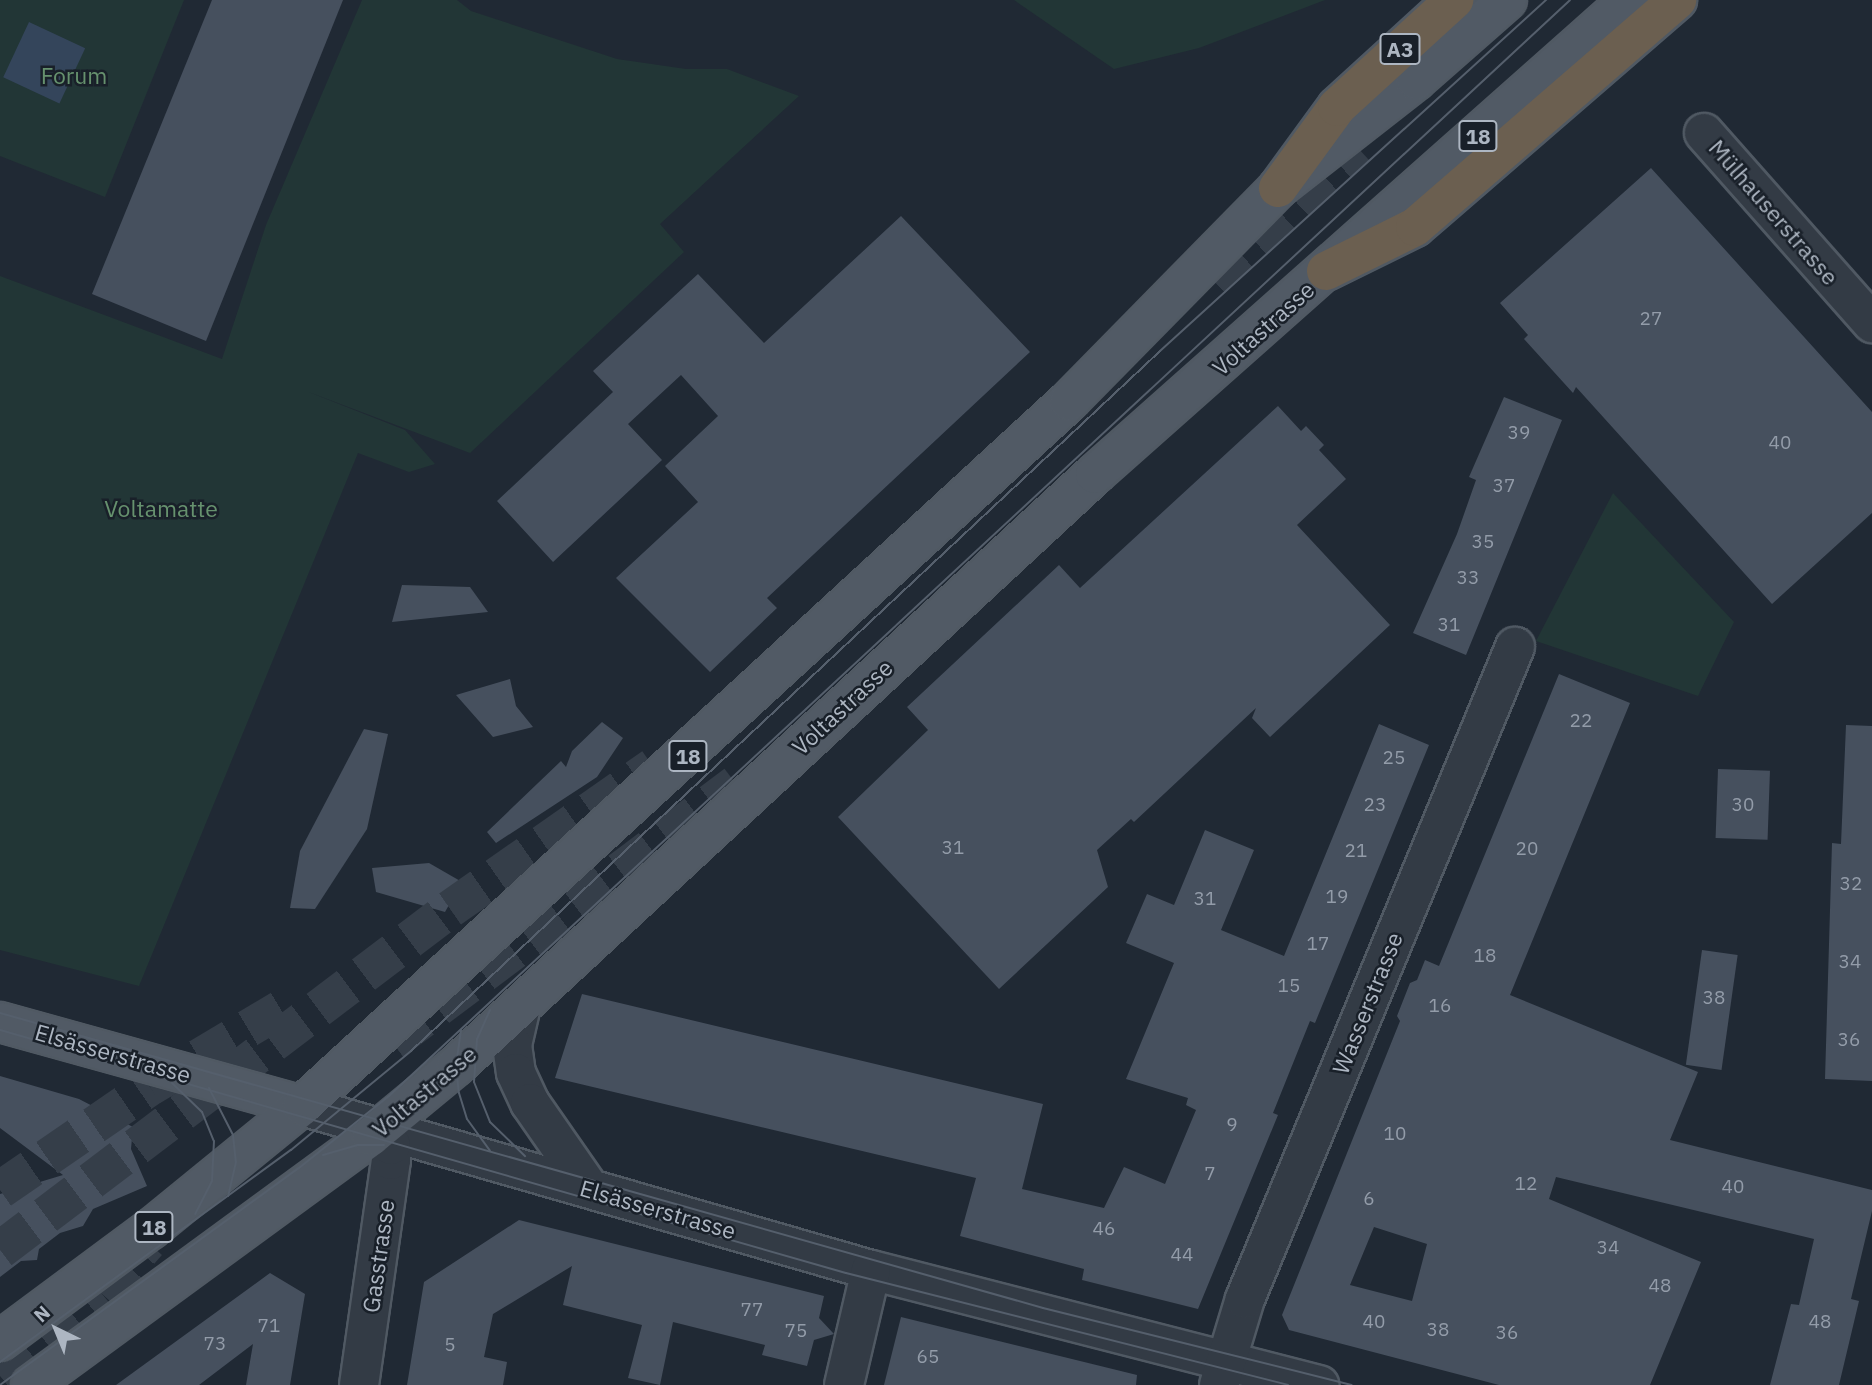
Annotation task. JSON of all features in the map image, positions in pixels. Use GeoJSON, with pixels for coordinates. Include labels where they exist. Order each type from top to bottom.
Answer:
{"type":"FeatureCollection","features":[{"type":"Feature","properties":{"kind":"highway","name":"A3"},"geometry":{"type":"LineString","coordinates":[[1278,188],[1337,107],[1454,0]]}},
{"type":"Feature","properties":{"kind":"highway"},"geometry":{"type":"LineString","coordinates":[[1326,271],[1415,227],[1677,0]]}},
{"type":"Feature","properties":{"kind":"main road","name":"18"},"geometry":{"type":"LineString","coordinates":[[0,1341],[162,1221],[302,1106],[1049,420],[1278,188],[1416,80],[1507,0]]}},
{"type":"Feature","properties":{"kind":"main road","name":"Voltastrasse"},"geometry":{"type":"LineString","coordinates":[[31,1385],[381,1129],[522,1006],[1095,474],[1629,0]]}},
{"type":"Feature","properties":{"kind":"main road","name":"Elsässerstrasse"},"geometry":{"type":"LineString","coordinates":[[0,1022],[302,1106]]}},
{"type":"Feature","properties":{"kind":"street","name":"Mülhauserstrasse"},"geometry":{"type":"LineString","coordinates":[[1704,133],[1872,323]]}},
{"type":"Feature","properties":{"kind":"street","name":"Wasserstrasse"},"geometry":{"type":"LineString","coordinates":[[1223,1373],[1245,1299],[1515,647]]}},
{"type":"Feature","properties":{"kind":"street"},"geometry":{"type":"LineString","coordinates":[[522,1006],[512,1045],[516,1073],[530,1103],[589,1188]]}},
{"type":"Feature","properties":{"kind":"street","name":"Elsässerstrasse"},"geometry":{"type":"LineString","coordinates":[[302,1106],[1223,1373],[1320,1385]]}},
{"type":"Feature","properties":{"kind":"street","name":"Gasstrasse"},"geometry":{"type":"LineString","coordinates":[[359,1385],[391,1160],[391,1145],[381,1129]]}},
{"type":"Feature","properties":{"kind":"street"},"geometry":{"type":"LineString","coordinates":[[844,1385],[871,1270]]}},
{"type":"Feature","properties":{"kind":"green space","name":"Forum"},"geometry":{"type":"Polygon","coordinates":[[[0,0],[184,0],[105,197],[0,156],[0,0]]]}},
{"type":"Feature","properties":{"kind":"green space","name":"Voltamatte"},"geometry":{"type":"Polygon","coordinates":[[[362,0],[457,0],[471,11],[617,59],[686,69],[727,69],[799,96],[660,224],[684,252],[470,453],[306,391],[405,430],[435,464],[409,472],[358,453],[139,986],[0,950],[0,276],[222,359],[266,225],[362,0]]]}},
{"type":"Feature","properties":{"kind":"green space"},"geometry":{"type":"Polygon","coordinates":[[[1014,0],[1325,0],[1199,48],[1114,69],[1014,0]]]}},
{"type":"Feature","properties":{"kind":"green space"},"geometry":{"type":"Polygon","coordinates":[[[1613,493],[1734,622],[1698,696],[1536,641],[1613,493]]]}},
{"type":"Feature","properties":{"kind":"water"},"geometry":{"type":"Polygon","coordinates":[[[29,22],[85,48],[59,103],[3,77],[29,22]]]}},
{"type":"Feature","properties":{"kind":"building"},"geometry":{"type":"Polygon","coordinates":[[[212,0],[343,0],[206,341],[92,294],[212,0]]]}},
{"type":"Feature","properties":{"kind":"building"},"geometry":{"type":"Polygon","coordinates":[[[1651,168],[1872,412],[1872,513],[1772,604],[1576,387],[1573,393],[1524,339],[1528,335],[1500,303],[1651,168]]]}},
{"type":"Feature","properties":{"kind":"building"},"geometry":{"type":"Polygon","coordinates":[[[901,216],[1030,352],[767,598],[777,608],[710,672],[616,578],[698,502],[665,466],[718,416],[681,375],[628,424],[662,460],[553,562],[497,501],[613,392],[593,371],[698,274],[764,343],[901,216]]]}},
{"type":"Feature","properties":{"kind":"building"},"geometry":{"type":"Polygon","coordinates":[[[1504,397],[1562,420],[1466,655],[1413,633],[1457,534],[1476,480],[1469,477],[1504,397]]]}},
{"type":"Feature","properties":{"kind":"building"},"geometry":{"type":"Polygon","coordinates":[[[1278,406],[1301,431],[1306,426],[1324,445],[1319,450],[1346,479],[1297,525],[1390,625],[1270,737],[1252,718],[1256,708],[1134,822],[1131,819],[1097,850],[1108,887],[999,989],[838,817],[928,730],[907,707],[1059,565],[1080,588],[1278,406]]]}},
{"type":"Feature","properties":{"kind":"building"},"geometry":{"type":"Polygon","coordinates":[[[402,585],[470,587],[488,612],[392,622],[402,585]]]}},
{"type":"Feature","properties":{"kind":"building"},"geometry":{"type":"Polygon","coordinates":[[[1559,674],[1630,703],[1510,995],[1698,1072],[1670,1140],[1872,1190],[1872,1211],[1851,1299],[1859,1301],[1839,1385],[1770,1385],[1791,1304],[1799,1305],[1814,1239],[1556,1177],[1549,1199],[1701,1262],[1650,1385],[1499,1385],[1289,1330],[1282,1315],[1400,1021],[1397,1016],[1410,983],[1417,980],[1425,960],[1439,966],[1559,674]],[[1374,1227],[1350,1285],[1412,1301],[1427,1244],[1374,1227]]]}},
{"type":"Feature","properties":{"kind":"building"},"geometry":{"type":"Polygon","coordinates":[[[510,679],[516,706],[533,727],[493,737],[456,695],[510,679]]]}},
{"type":"Feature","properties":{"kind":"building"},"geometry":{"type":"Polygon","coordinates":[[[602,722],[623,738],[597,777],[496,843],[487,832],[561,761],[566,767],[572,751],[602,722]]]}},
{"type":"Feature","properties":{"kind":"building"},"geometry":{"type":"Polygon","coordinates":[[[1379,724],[1429,745],[1315,1023],[1310,1021],[1273,1113],[1278,1115],[1198,1309],[1082,1280],[1084,1269],[960,1236],[976,1178],[555,1078],[582,994],[1043,1104],[1022,1189],[1104,1208],[1124,1167],[1165,1184],[1196,1110],[1186,1105],[1188,1098],[1126,1079],[1174,963],[1126,943],[1147,894],[1174,905],[1205,830],[1254,850],[1221,930],[1284,956],[1379,724]]]}},
{"type":"Feature","properties":{"kind":"building"},"geometry":{"type":"Polygon","coordinates":[[[1846,725],[1872,726],[1872,1081],[1825,1079],[1832,843],[1841,844],[1846,725]]]}},
{"type":"Feature","properties":{"kind":"building"},"geometry":{"type":"Polygon","coordinates":[[[364,729],[388,734],[367,829],[315,909],[290,908],[300,851],[364,729]]]}},
{"type":"Feature","properties":{"kind":"building"},"geometry":{"type":"Polygon","coordinates":[[[1718,769],[1770,771],[1768,840],[1716,838],[1718,769]]]}},
{"type":"Feature","properties":{"kind":"building"},"geometry":{"type":"Polygon","coordinates":[[[429,863],[462,882],[445,912],[376,892],[372,868],[429,863]]]}},
{"type":"Feature","properties":{"kind":"building"},"geometry":{"type":"Polygon","coordinates":[[[1702,950],[1738,955],[1722,1070],[1686,1065],[1702,950]]]}},
{"type":"Feature","properties":{"kind":"building"},"geometry":{"type":"Polygon","coordinates":[[[0,1076],[79,1099],[133,1127],[131,1149],[147,1186],[93,1209],[83,1226],[60,1233],[39,1249],[37,1260],[21,1261],[0,1277],[0,1194],[63,1175],[0,1128],[0,1076]]]}},
{"type":"Feature","properties":{"kind":"building"},"geometry":{"type":"Polygon","coordinates":[[[519,1220],[824,1296],[819,1318],[834,1334],[814,1340],[807,1366],[762,1355],[765,1345],[673,1322],[660,1385],[628,1378],[642,1325],[563,1305],[572,1266],[493,1314],[484,1357],[507,1362],[503,1385],[407,1385],[424,1282],[519,1220]]]}},
{"type":"Feature","properties":{"kind":"building"},"geometry":{"type":"Polygon","coordinates":[[[270,1273],[305,1294],[290,1385],[246,1385],[253,1344],[199,1385],[116,1385],[270,1273]]]}},
{"type":"Feature","properties":{"kind":"building"},"geometry":{"type":"Polygon","coordinates":[[[901,1317],[1137,1375],[1136,1385],[884,1385],[901,1317]]]}},
{"type":"Feature","properties":{"kind":"tunnel"},"geometry":{"type":"LineString","coordinates":[[1212,279],[1356,146]]}},
{"type":"Feature","properties":{"kind":"tunnel"},"geometry":{"type":"LineString","coordinates":[[0,1250],[450,909],[653,767]]}},
{"type":"Feature","properties":{"kind":"tunnel"},"geometry":{"type":"LineString","coordinates":[[392,1042],[736,784]]}},
{"type":"Feature","properties":{"kind":"tunnel"},"geometry":{"type":"LineString","coordinates":[[0,1190],[150,1087],[291,1003]]}},
{"type":"Feature","properties":{"kind":"tunnel"},"geometry":{"type":"LineString","coordinates":[[0,1376],[102,1294],[148,1242]]}},
{"type":"Feature","properties":{"kind":"tram line"},"geometry":{"type":"LineString","coordinates":[[0,1362],[291,1150],[411,1051],[1160,351],[1546,0]]}},
{"type":"Feature","properties":{"kind":"tram line"},"geometry":{"type":"LineString","coordinates":[[0,1385],[299,1168],[389,1096],[1570,0]]}},
{"type":"Feature","properties":{"kind":"tram line"},"geometry":{"type":"LineString","coordinates":[[490,1010],[477,1039],[474,1082],[490,1122],[525,1156]]}},
{"type":"Feature","properties":{"kind":"tram line"},"geometry":{"type":"LineString","coordinates":[[0,1013],[1043,1308],[1352,1385]]}},
{"type":"Feature","properties":{"kind":"tram line"},"geometry":{"type":"LineString","coordinates":[[0,1030],[846,1273],[1288,1385]]}},
{"type":"Feature","properties":{"kind":"tram line"},"geometry":{"type":"LineString","coordinates":[[461,1030],[456,1066],[459,1093],[467,1119],[490,1151]]}},
{"type":"Feature","properties":{"kind":"tram line"},"geometry":{"type":"LineString","coordinates":[[172,1083],[202,1112],[214,1141],[212,1181],[195,1214]]}},
{"type":"Feature","properties":{"kind":"tram line"},"geometry":{"type":"LineString","coordinates":[[209,1088],[233,1135],[236,1162],[228,1196]]}},
{"type":"Feature","properties":{"kind":"tram line"},"geometry":{"type":"LineString","coordinates":[[323,1155],[358,1145],[384,1145]]}}]}
